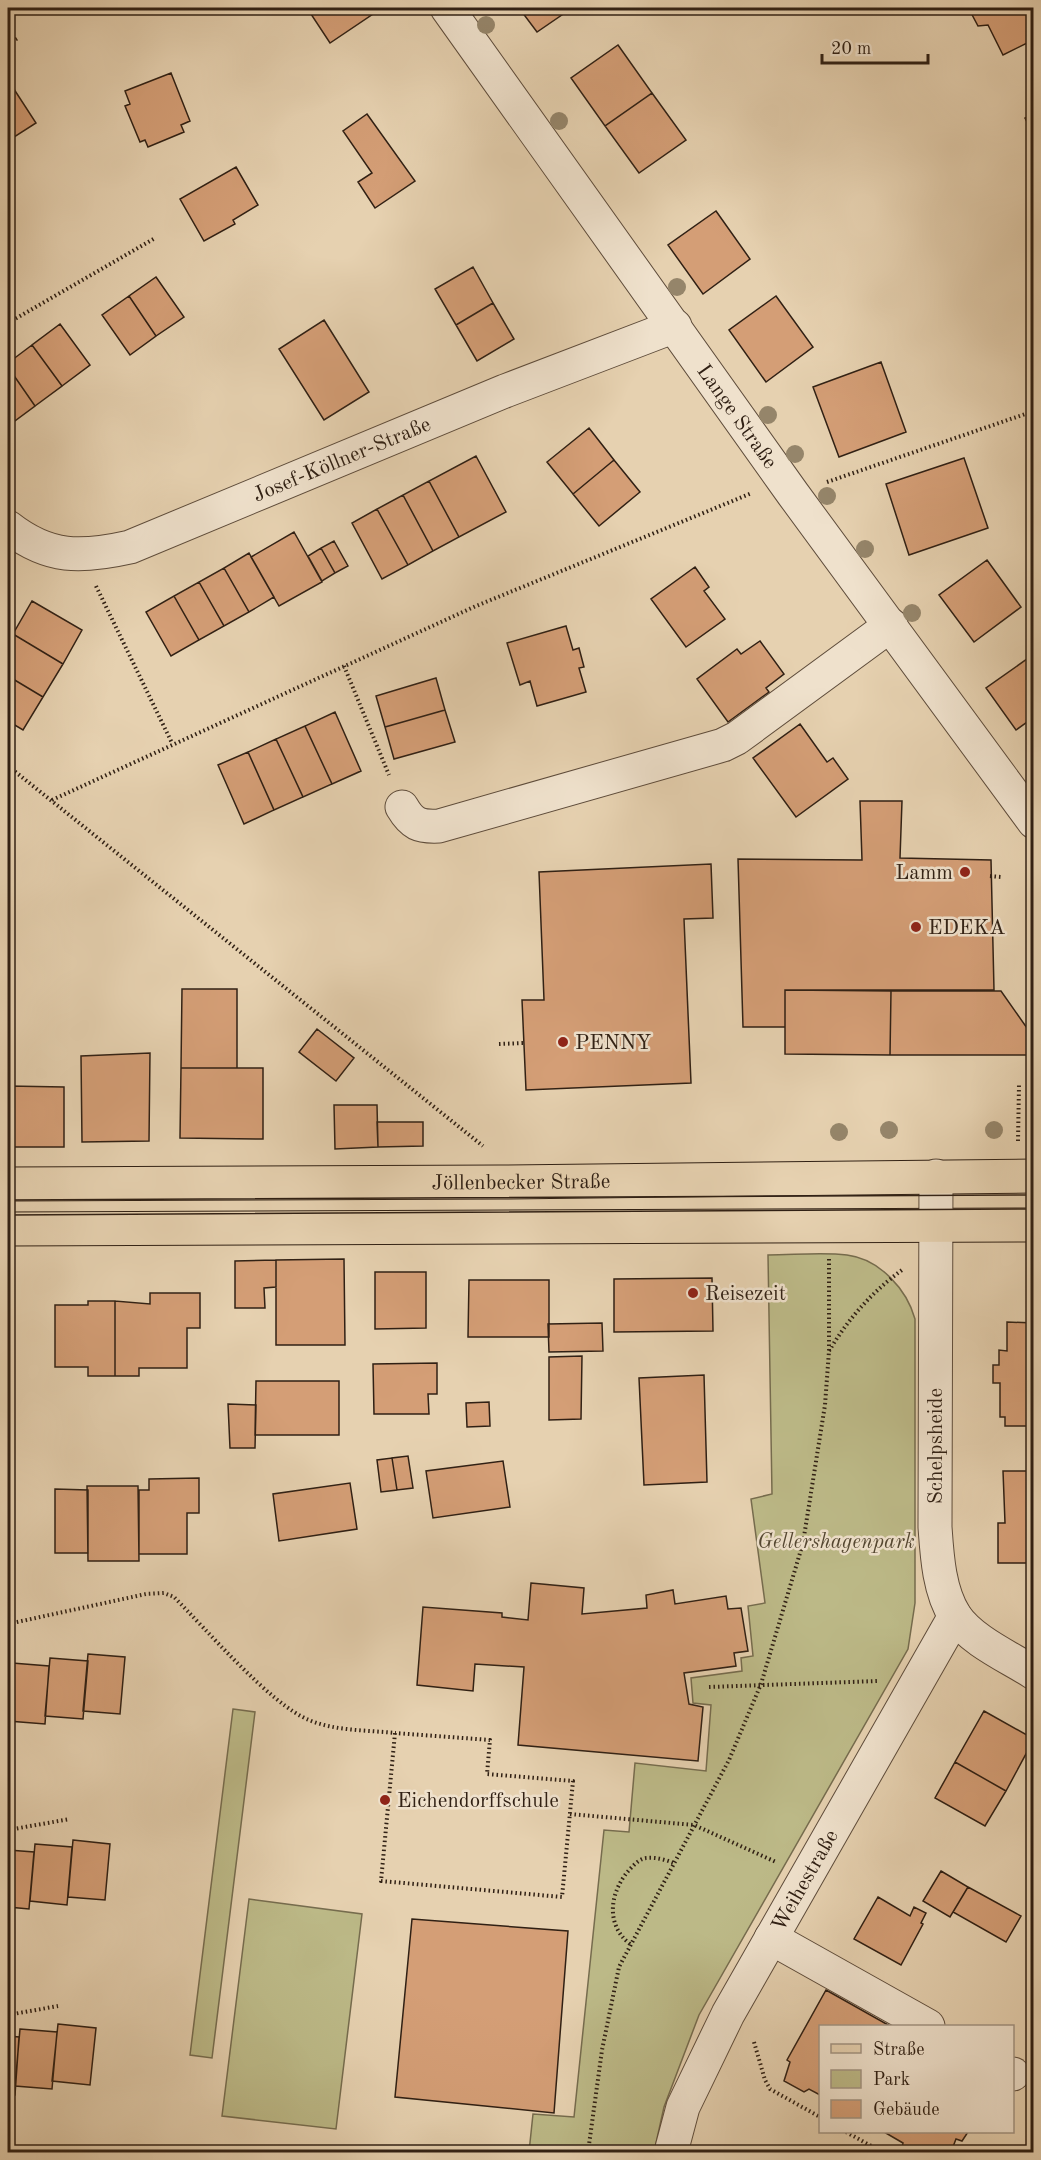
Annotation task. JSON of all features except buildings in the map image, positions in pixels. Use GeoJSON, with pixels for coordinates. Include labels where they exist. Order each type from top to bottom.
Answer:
{"type":"FeatureCollection","features":[{"type":"Feature","properties":{"kind":"main road","name":"Jöllenbecker Straße"},"geometry":{"type":"LineString","coordinates":[[8,1184],[496,1182],[1026,1176]]}},
{"type":"Feature","properties":{"kind":"main road","name":"Jöllenbecker Straße"},"geometry":{"type":"LineString","coordinates":[[8,1229],[829,1227],[936,1235],[1034,1226]]}},
{"type":"Feature","properties":{"kind":"street","name":"Lange Straße"},"geometry":{"type":"LineString","coordinates":[[447,8],[788,487],[1034,822]]}},
{"type":"Feature","properties":{"kind":"street","name":"Josef-Köllner-Straße"},"geometry":{"type":"LineString","coordinates":[[8,527],[35,544],[55,552],[82,556],[130,547],[159,537],[495,395],[675,326]]}},
{"type":"Feature","properties":{"kind":"street"},"geometry":{"type":"LineString","coordinates":[[402,807],[410,820],[422,827],[439,826],[723,745],[736,738],[891,625]]}},
{"type":"Feature","properties":{"kind":"street","name":"Schelpsheide"},"geometry":{"type":"LineString","coordinates":[[936,1176],[935,1527],[942,1583],[955,1616],[969,1630],[1034,1673]]}},
{"type":"Feature","properties":{"kind":"street","name":"Weihestraße"},"geometry":{"type":"LineString","coordinates":[[671,2152],[683,2107],[741,1991],[955,1616]]}},
{"type":"Feature","properties":{"kind":"street"},"geometry":{"type":"LineString","coordinates":[[771,1938],[926,2025]]}},
{"type":"Feature","properties":{"kind":"path"},"geometry":{"type":"LineString","coordinates":[[8,44],[18,38]]}},
{"type":"Feature","properties":{"kind":"path"},"geometry":{"type":"LineString","coordinates":[[8,323],[155,238]]}},
{"type":"Feature","properties":{"kind":"path"},"geometry":{"type":"LineString","coordinates":[[52,800],[172,743],[476,606],[788,487],[1034,411]]}},
{"type":"Feature","properties":{"kind":"path"},"geometry":{"type":"LineString","coordinates":[[82,556],[172,743]]}},
{"type":"Feature","properties":{"kind":"path"},"geometry":{"type":"LineString","coordinates":[[344,666],[402,807]]}},
{"type":"Feature","properties":{"kind":"path"},"geometry":{"type":"LineString","coordinates":[[8,766],[483,1146],[490,1154],[496,1169],[496,1182]]}},
{"type":"Feature","properties":{"kind":"path"},"geometry":{"type":"LineString","coordinates":[[990,876],[1001,876]]}},
{"type":"Feature","properties":{"kind":"path"},"geometry":{"type":"LineString","coordinates":[[499,1044],[524,1043]]}},
{"type":"Feature","properties":{"kind":"path"},"geometry":{"type":"LineString","coordinates":[[1019,1084],[1026,1176]]}},
{"type":"Feature","properties":{"kind":"path"},"geometry":{"type":"LineString","coordinates":[[588,2152],[602,2050],[619,1967],[729,1760],[761,1684],[803,1543],[816,1471],[829,1351],[829,1227]]}},
{"type":"Feature","properties":{"kind":"path"},"geometry":{"type":"LineString","coordinates":[[829,1351],[841,1331],[884,1283],[936,1235]]}},
{"type":"Feature","properties":{"kind":"path"},"geometry":{"type":"LineString","coordinates":[[8,1624],[116,1599],[164,1593],[174,1597],[254,1677],[292,1711],[324,1725],[490,1740],[487,1774],[573,1781],[562,1897],[381,1881],[395,1733]]}},
{"type":"Feature","properties":{"kind":"path"},"geometry":{"type":"LineString","coordinates":[[709,1687],[918,1680]]}},
{"type":"Feature","properties":{"kind":"path"},"geometry":{"type":"LineString","coordinates":[[570,1814],[694,1825],[806,1876]]}},
{"type":"Feature","properties":{"kind":"path"},"geometry":{"type":"LineString","coordinates":[[8,1830],[70,1819]]}},
{"type":"Feature","properties":{"kind":"path"},"geometry":{"type":"LineString","coordinates":[[630,1944],[615,1927],[612,1912],[620,1884],[640,1860],[647,1858],[675,1863]]}},
{"type":"Feature","properties":{"kind":"path"},"geometry":{"type":"LineString","coordinates":[[741,1991],[765,2080],[770,2089],[819,2116]]}},
{"type":"Feature","properties":{"kind":"path"},"geometry":{"type":"LineString","coordinates":[[8,2015],[58,2006]]}},
{"type":"Feature","properties":{"kind":"path"},"geometry":{"type":"LineString","coordinates":[[848,2133],[882,2152]]}},
{"type":"Feature","properties":{"kind":"green space","name":"Gellershagenpark"},"geometry":{"type":"Polygon","coordinates":[[[828,1254],[859,1258],[881,1269],[899,1287],[915,1319],[915,1603],[908,1649],[699,2015],[664,2107],[654,2152],[529,2152],[533,2114],[574,2117],[604,1830],[629,1832],[635,1763],[706,1771],[711,1705],[693,1703],[691,1678],[742,1671],[741,1658],[753,1656],[748,1606],[765,1603],[751,1499],[772,1494],[768,1255],[828,1254]]]}},
{"type":"Feature","properties":{"kind":"green space"},"geometry":{"type":"Polygon","coordinates":[[[233,1709],[255,1712],[212,2058],[190,2055],[233,1709]]]}},
{"type":"Feature","properties":{"kind":"green space"},"geometry":{"type":"Polygon","coordinates":[[[249,1899],[362,1914],[336,2129],[222,2116],[249,1899]]]}},
{"type":"Feature","properties":{"kind":"tram line"},"geometry":{"type":"LineString","coordinates":[[8,1200],[1034,1195]]}},
{"type":"Feature","properties":{"kind":"tram line"},"geometry":{"type":"LineString","coordinates":[[8,1215],[1034,1209]]}},
{"type":"Feature","properties":{"kind":"place","name":"Lamm"},"geometry":{"type":"Point","coordinates":[965,872]}},
{"type":"Feature","properties":{"kind":"place","name":"EDEKA"},"geometry":{"type":"Point","coordinates":[916,927]}},
{"type":"Feature","properties":{"kind":"place","name":"PENNY"},"geometry":{"type":"Point","coordinates":[563,1042]}},
{"type":"Feature","properties":{"kind":"place","name":"Reisezeit"},"geometry":{"type":"Point","coordinates":[693,1293]}},
{"type":"Feature","properties":{"kind":"place","name":"Eichendorffschule"},"geometry":{"type":"Point","coordinates":[385,1800]}}]}
